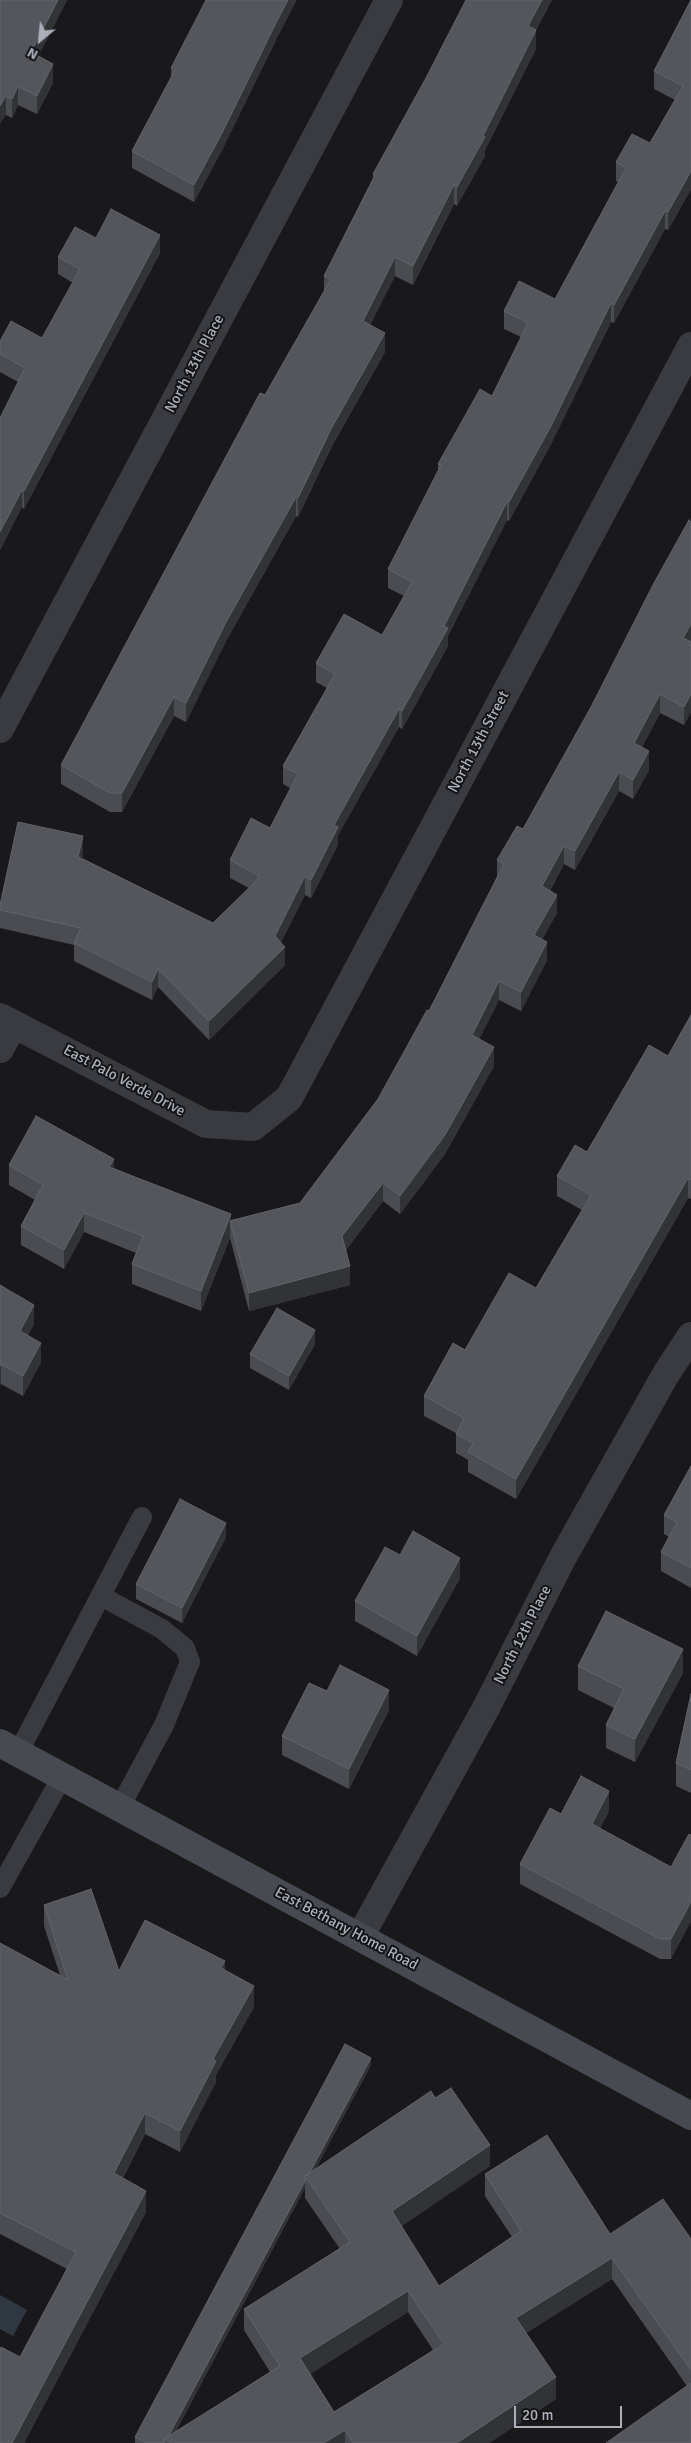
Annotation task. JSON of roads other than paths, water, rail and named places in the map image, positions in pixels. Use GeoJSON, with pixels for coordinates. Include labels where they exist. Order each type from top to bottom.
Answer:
{"type":"FeatureCollection","features":[{"type":"Feature","properties":{"kind":"main road","name":"East Bethany Home Road"},"geometry":{"type":"LineString","coordinates":[[9,1748],[691,2116]]}},
{"type":"Feature","properties":{"kind":"street","name":"North 13th Place"},"geometry":{"type":"LineString","coordinates":[[0,729],[389,0]]}},
{"type":"Feature","properties":{"kind":"street","name":"North 13th Street"},"geometry":{"type":"LineString","coordinates":[[253,1127],[289,1098],[691,346]]}},
{"type":"Feature","properties":{"kind":"street","name":"East Palo Verde Drive"},"geometry":{"type":"LineString","coordinates":[[7,1021],[206,1124],[253,1127]]}},
{"type":"Feature","properties":{"kind":"street"},"geometry":{"type":"LineString","coordinates":[[0,1049],[7,1021]]}},
{"type":"Feature","properties":{"kind":"street","name":"North 12th Place"},"geometry":{"type":"LineString","coordinates":[[360,1937],[486,1708],[563,1557],[666,1374],[691,1336]]}},
{"type":"Feature","properties":{"kind":"lane"},"geometry":{"type":"LineString","coordinates":[[9,1748],[101,1596],[142,1516]]}},
{"type":"Feature","properties":{"kind":"lane"},"geometry":{"type":"LineString","coordinates":[[101,1596],[162,1629],[185,1648],[190,1662],[164,1725],[120,1807]]}},
{"type":"Feature","properties":{"kind":"lane"},"geometry":{"type":"LineString","coordinates":[[0,1888],[62,1777]]}}]}
